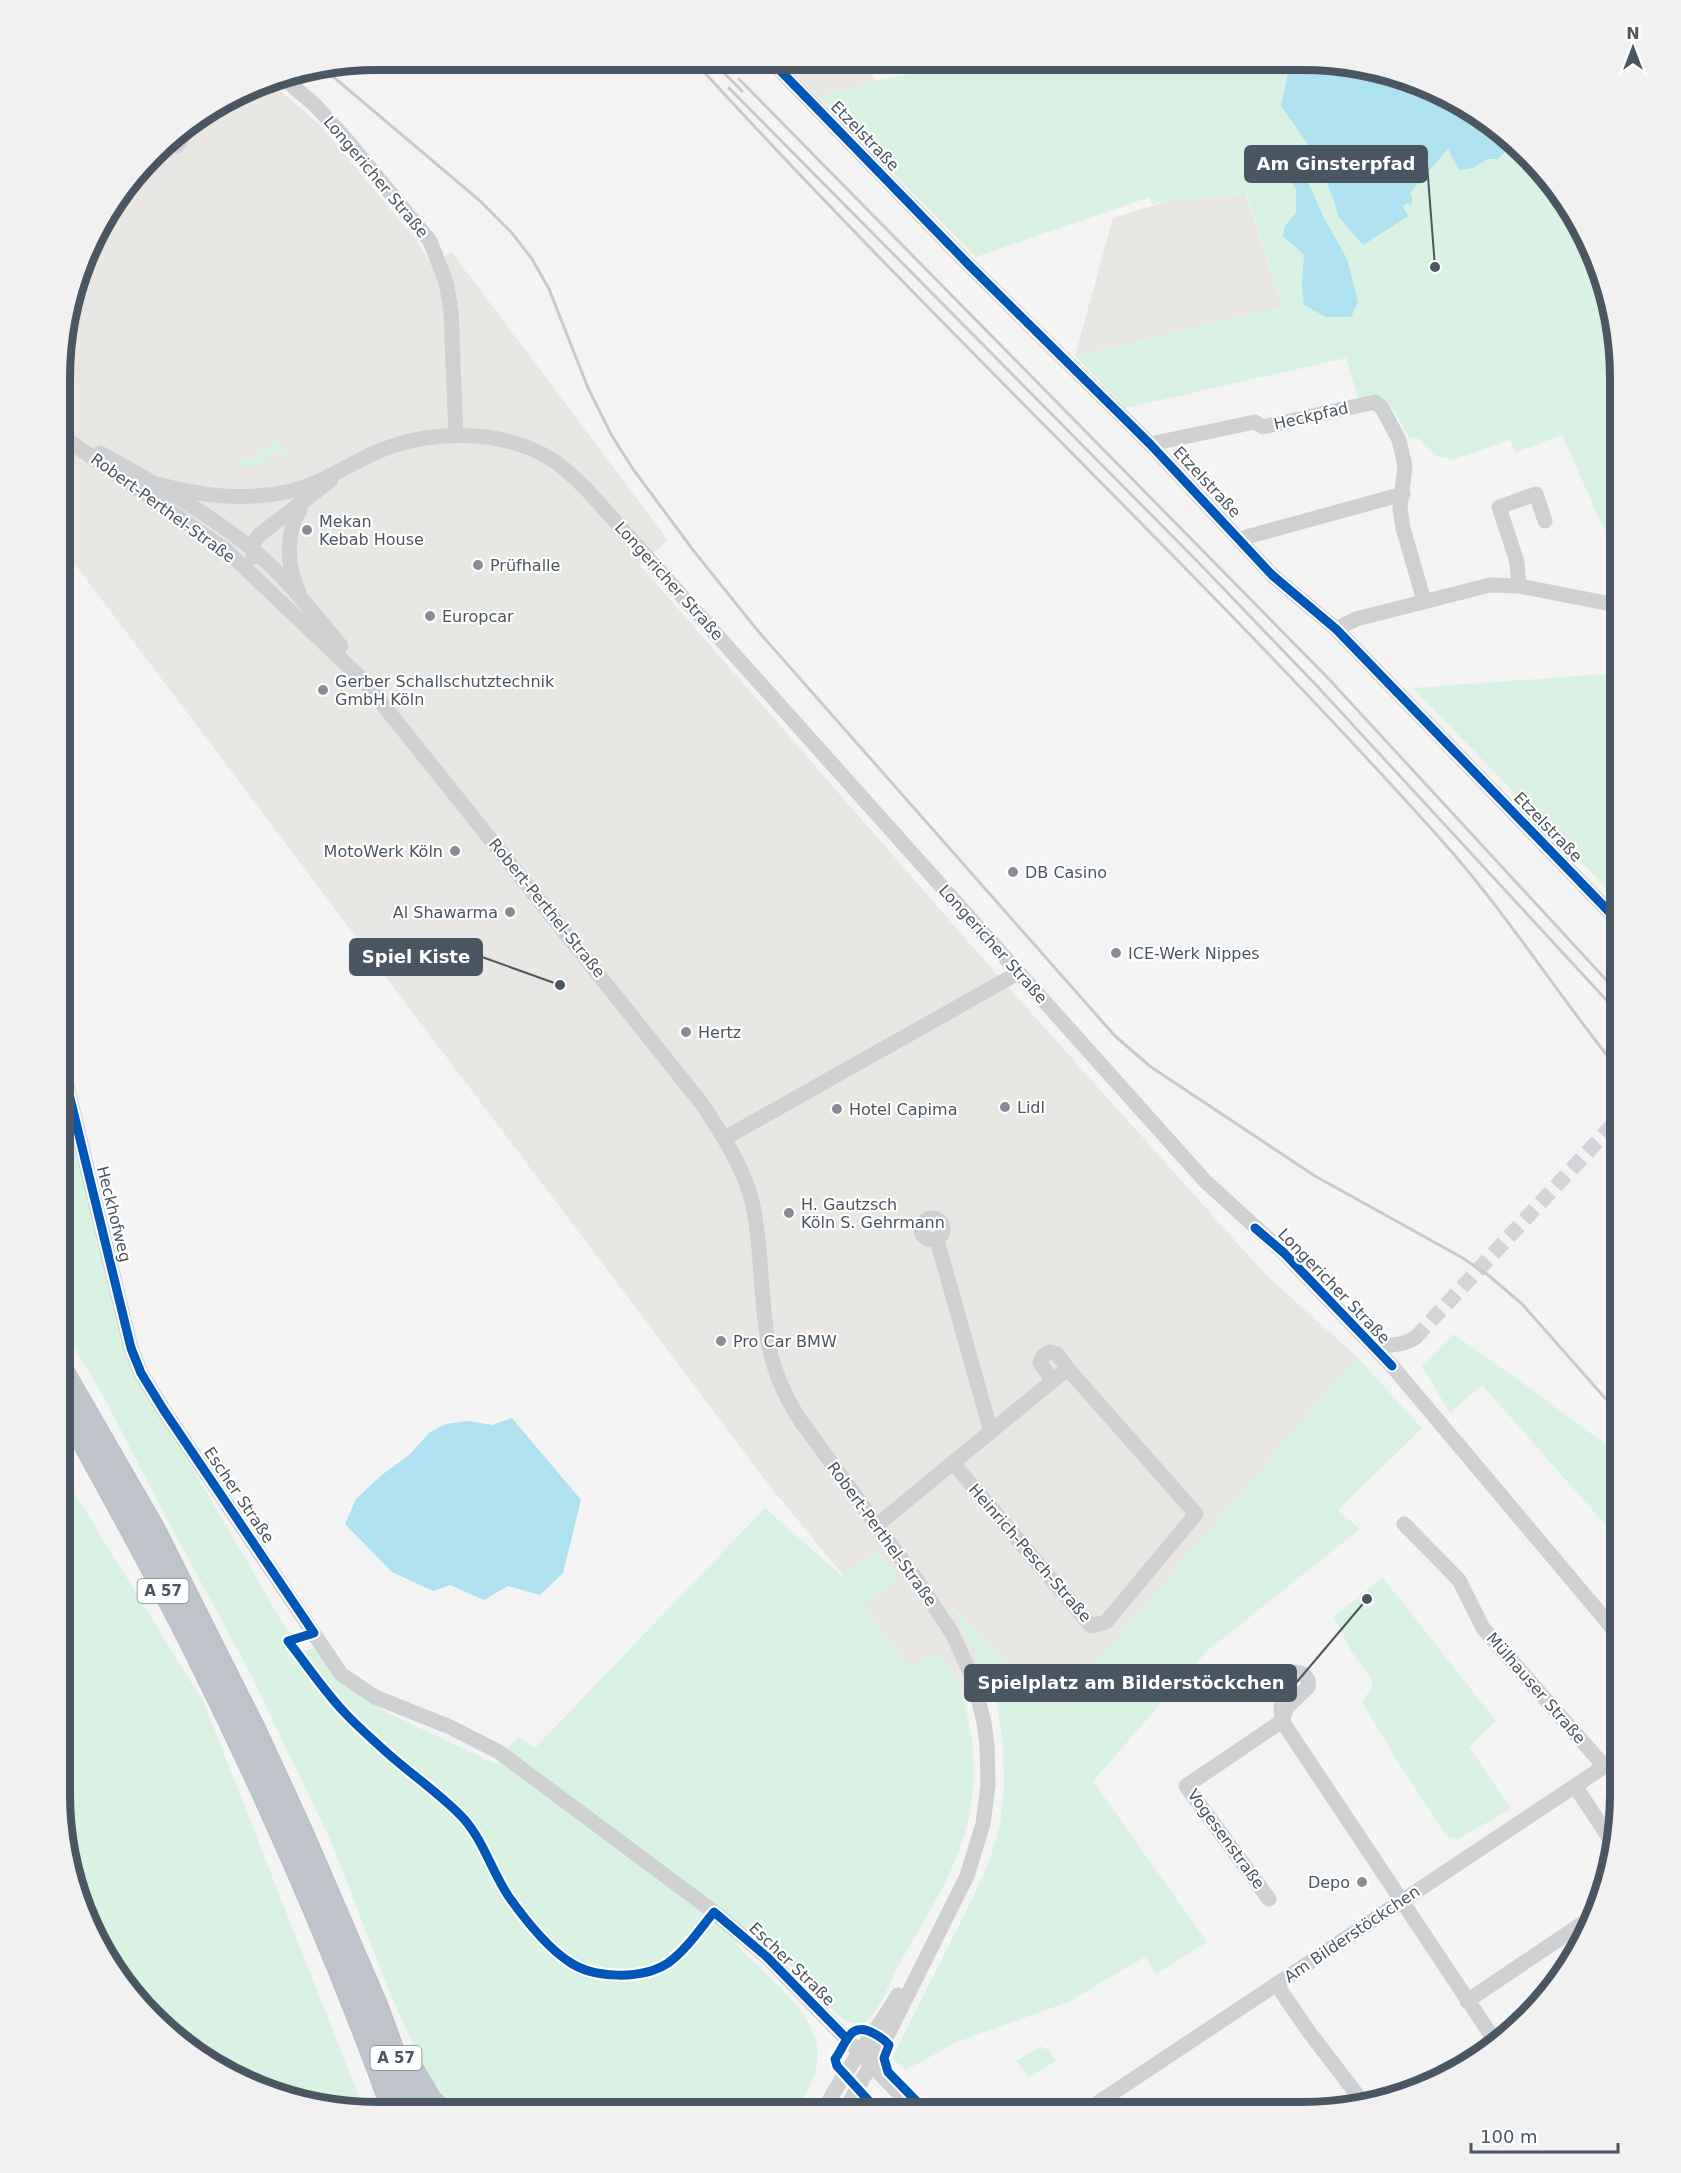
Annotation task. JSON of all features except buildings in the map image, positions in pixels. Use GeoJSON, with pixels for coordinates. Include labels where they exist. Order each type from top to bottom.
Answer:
{"type":"FeatureCollection","features":[{"type":"Feature","properties":{"kind":"highway","name":"A 57"},"geometry":{"type":"LineString","coordinates":[[70,1384],[154,1529],[220,1658],[302,1832],[377,2006],[412,2103]]}},
{"type":"Feature","properties":{"kind":"highway","name":"A 57"},"geometry":{"type":"LineString","coordinates":[[70,1418],[188,1638],[237,1737],[326,1938],[390,2103]]}},
{"type":"Feature","properties":{"kind":"highway"},"geometry":{"type":"LineString","coordinates":[[377,2006],[420,2084],[434,2103]]}},
{"type":"Feature","properties":{"kind":"highway"},"geometry":{"type":"LineString","coordinates":[[378,2068],[380,2103]]}},
{"type":"Feature","properties":{"kind":"street","name":"Etzelstraße"},"geometry":{"type":"LineString","coordinates":[[780,70],[970,266],[1150,444],[1272,575],[1336,629],[1610,913]]}},
{"type":"Feature","properties":{"kind":"street","name":"Longericher Straße"},"geometry":{"type":"LineString","coordinates":[[290,84],[328,119],[430,241],[446,282],[451,311],[456,436]]}},
{"type":"Feature","properties":{"kind":"street","name":"Heckpfad"},"geometry":{"type":"LineString","coordinates":[[1150,444],[1255,422],[1263,427],[1376,402],[1382,408],[1400,440],[1405,466],[1400,508],[1403,528],[1424,602]]}},
{"type":"Feature","properties":{"kind":"street","name":"Robert-Perthel-Straße"},"geometry":{"type":"LineString","coordinates":[[70,435],[157,484],[204,514],[253,549],[303,600],[344,650],[364,681],[681,1076],[725,1138],[746,1182],[761,1259],[767,1337],[781,1382],[800,1420],[952,1633],[973,1678],[984,1722],[988,1775],[983,1824],[967,1876],[885,2040],[849,2103]]}},
{"type":"Feature","properties":{"kind":"street","name":"Longericher Straße"},"geometry":{"type":"LineString","coordinates":[[157,484],[193,494],[238,498],[290,492],[348,467],[371,454],[429,437],[489,438],[521,445],[553,460],[588,490],[1205,1181],[1284,1253],[1392,1366],[1610,1624]]}},
{"type":"Feature","properties":{"kind":"street","name":"Robert-Perthel-Straße"},"geometry":{"type":"LineString","coordinates":[[70,442],[226,550],[364,681]]}},
{"type":"Feature","properties":{"kind":"street","name":"Longericher Straße"},"geometry":{"type":"LineString","coordinates":[[253,549],[348,467]]}},
{"type":"Feature","properties":{"kind":"street"},"geometry":{"type":"LineString","coordinates":[[1239,539],[1403,494]]}},
{"type":"Feature","properties":{"kind":"street"},"geometry":{"type":"LineString","coordinates":[[1519,586],[1517,562],[1499,507],[1536,494],[1545,521]]}},
{"type":"Feature","properties":{"kind":"street"},"geometry":{"type":"LineString","coordinates":[[303,600],[296,587],[289,558],[296,516],[304,504]]}},
{"type":"Feature","properties":{"kind":"street"},"geometry":{"type":"LineString","coordinates":[[226,550],[241,554],[253,549],[253,568],[259,581]]}},
{"type":"Feature","properties":{"kind":"street"},"geometry":{"type":"LineString","coordinates":[[1336,629],[1356,619],[1490,585],[1519,586],[1610,604]]}},
{"type":"Feature","properties":{"kind":"street"},"geometry":{"type":"LineString","coordinates":[[725,1138],[1018,973]]}},
{"type":"Feature","properties":{"kind":"street","name":"Heckhofweg"},"geometry":{"type":"LineString","coordinates":[[70,1098],[131,1348],[141,1373]]}},
{"type":"Feature","properties":{"kind":"street"},"geometry":{"type":"LineString","coordinates":[[937,1240],[991,1432]]}},
{"type":"Feature","properties":{"kind":"street"},"geometry":{"type":"LineString","coordinates":[[1369,1342],[1387,1346],[1403,1345],[1415,1338],[1392,1366]]}},
{"type":"Feature","properties":{"kind":"street"},"geometry":{"type":"LineString","coordinates":[[877,1525],[1068,1369],[1057,1354],[1050,1352],[1043,1356],[1041,1367],[1053,1381]]}},
{"type":"Feature","properties":{"kind":"street","name":"Heinrich-Pesch-Straße"},"geometry":{"type":"LineString","coordinates":[[953,1463],[1091,1626],[1106,1622],[1196,1514],[1068,1369]]}},
{"type":"Feature","properties":{"kind":"street","name":"Escher Straße"},"geometry":{"type":"LineString","coordinates":[[141,1373],[341,1674],[375,1697],[450,1727],[498,1752],[714,1912],[767,1957],[909,2103]]}},
{"type":"Feature","properties":{"kind":"street","name":"Mülhauser Straße"},"geometry":{"type":"LineString","coordinates":[[1404,1524],[1459,1580],[1484,1628],[1604,1766]]}},
{"type":"Feature","properties":{"kind":"street","name":"Vogesenstraße"},"geometry":{"type":"LineString","coordinates":[[1269,1899],[1186,1786],[1282,1721],[1492,2037]]}},
{"type":"Feature","properties":{"kind":"street","name":"Am Bilderstöckchen"},"geometry":{"type":"LineString","coordinates":[[1098,2103],[1610,1762]]}},
{"type":"Feature","properties":{"kind":"street"},"geometry":{"type":"LineString","coordinates":[[1575,1786],[1608,1836]]}},
{"type":"Feature","properties":{"kind":"street"},"geometry":{"type":"LineString","coordinates":[[1467,2001],[1582,1923]]}},
{"type":"Feature","properties":{"kind":"street","name":"Robert-Perthel-Straße"},"geometry":{"type":"LineString","coordinates":[[828,2103],[844,2073],[874,2034],[938,1932]]}},
{"type":"Feature","properties":{"kind":"street"},"geometry":{"type":"LineString","coordinates":[[1276,1984],[1359,2098]]}},
{"type":"Feature","properties":{"kind":"shaded area"},"geometry":{"type":"Polygon","coordinates":[[[791,70],[871,70],[874,81],[818,97],[791,70]]]}},
{"type":"Feature","properties":{"kind":"shaded area"},"geometry":{"type":"Polygon","coordinates":[[[277,88],[320,125],[417,241],[429,262],[452,253],[668,540],[640,565],[992,969],[1266,1275],[1357,1357],[1056,1710],[952,1606],[995,1693],[965,1699],[958,1682],[911,1668],[863,1604],[878,1551],[843,1575],[773,1490],[70,558],[70,379],[73,338],[87,279],[102,242],[134,191],[175,147],[224,112],[277,88]]]}},
{"type":"Feature","properties":{"kind":"shaded area"},"geometry":{"type":"Polygon","coordinates":[[[1246,195],[1283,307],[1075,356],[1113,218],[1171,200],[1246,195]]]}},
{"type":"Feature","properties":{"kind":"green space"},"geometry":{"type":"Polygon","coordinates":[[[928,70],[1323,71],[1363,76],[1402,87],[1439,102],[1474,122],[1506,147],[1547,191],[1579,242],[1594,279],[1605,318],[1610,358],[1610,533],[1604,529],[1562,435],[1515,453],[1510,440],[1453,460],[1434,455],[1419,439],[1409,437],[1391,406],[1385,401],[1369,396],[1358,398],[1346,358],[1125,408],[1075,356],[1283,307],[1247,195],[1171,200],[1151,204],[1150,197],[976,257],[818,97],[874,81],[928,70]]]}},
{"type":"Feature","properties":{"kind":"green space"},"geometry":{"type":"Polygon","coordinates":[[[272,437],[288,454],[287,459],[284,459],[281,452],[265,457],[267,464],[244,467],[238,465],[238,461],[243,457],[248,462],[273,442],[272,437]]]}},
{"type":"Feature","properties":{"kind":"green space"},"geometry":{"type":"Polygon","coordinates":[[[1610,674],[1610,892],[1413,688],[1610,674]]]}},
{"type":"Feature","properties":{"kind":"green space"},"geometry":{"type":"Polygon","coordinates":[[[70,1118],[138,1374],[285,1627],[302,1651],[315,1648],[346,1686],[388,1713],[496,1764],[518,1737],[535,1748],[765,1508],[842,1576],[878,1550],[900,1580],[863,1604],[911,1668],[932,1654],[951,1667],[961,1689],[973,1755],[973,1787],[969,1818],[961,1846],[935,1902],[879,2005],[874,2013],[860,2025],[838,2015],[752,1929],[736,1944],[799,2009],[816,2040],[818,2056],[816,2070],[801,2103],[449,2103],[425,2073],[389,1990],[329,1837],[250,1673],[103,1395],[70,1341],[70,1118]]]}},
{"type":"Feature","properties":{"kind":"green space"},"geometry":{"type":"Polygon","coordinates":[[[1453,1334],[1610,1448],[1610,1530],[1482,1385],[1450,1413],[1422,1366],[1453,1334]]]}},
{"type":"Feature","properties":{"kind":"green space"},"geometry":{"type":"Polygon","coordinates":[[[1357,1357],[1422,1428],[1338,1510],[1360,1529],[1207,1651],[1093,1781],[1207,1942],[1156,1974],[1145,1957],[1068,2002],[957,2042],[906,2070],[892,2058],[989,1862],[1000,1826],[1004,1784],[1003,1745],[995,1693],[950,1605],[1056,1709],[1357,1357]]]}},
{"type":"Feature","properties":{"kind":"green space"},"geometry":{"type":"Polygon","coordinates":[[[70,1486],[204,1703],[361,2102],[318,2097],[279,2086],[242,2071],[207,2051],[175,2026],[147,1998],[122,1966],[102,1931],[81,1874],[71,1815],[70,1486]]]}},
{"type":"Feature","properties":{"kind":"green space"},"geometry":{"type":"Polygon","coordinates":[[[1383,1578],[1496,1721],[1469,1747],[1511,1809],[1458,1839],[1446,1836],[1362,1701],[1372,1688],[1371,1678],[1351,1651],[1334,1616],[1383,1578]]]}},
{"type":"Feature","properties":{"kind":"green space"},"geometry":{"type":"Polygon","coordinates":[[[1041,2046],[1044,2050],[1048,2048],[1056,2061],[1028,2077],[1016,2061],[1041,2046]]]}},
{"type":"Feature","properties":{"kind":"water"},"geometry":{"type":"Polygon","coordinates":[[[1289,70],[1363,76],[1402,87],[1439,102],[1474,122],[1508,149],[1498,159],[1488,159],[1473,168],[1459,170],[1448,149],[1410,193],[1411,205],[1407,203],[1403,206],[1408,216],[1363,245],[1338,216],[1334,200],[1312,150],[1281,106],[1289,70]]]}},
{"type":"Feature","properties":{"kind":"water"},"geometry":{"type":"Polygon","coordinates":[[[1293,149],[1324,218],[1347,259],[1358,302],[1351,317],[1326,317],[1304,305],[1302,287],[1304,255],[1283,236],[1285,226],[1296,213],[1296,189],[1290,178],[1293,149]]]}},
{"type":"Feature","properties":{"kind":"water"},"geometry":{"type":"Polygon","coordinates":[[[512,1418],[581,1500],[563,1573],[540,1595],[508,1586],[484,1600],[450,1585],[433,1591],[392,1572],[345,1524],[356,1499],[383,1474],[409,1455],[430,1432],[446,1424],[468,1421],[492,1425],[512,1418]]]}},
{"type":"Feature","properties":{"kind":"tunnel"},"geometry":{"type":"LineString","coordinates":[[1415,1338],[1610,1128]]}},
{"type":"Feature","properties":{"kind":"railway"},"geometry":{"type":"LineString","coordinates":[[702,70],[880,258],[1165,547],[1353,743],[1467,870],[1610,1059]]}},
{"type":"Feature","properties":{"kind":"railway"},"geometry":{"type":"LineString","coordinates":[[721,70],[742,91]]}},
{"type":"Feature","properties":{"kind":"railway"},"geometry":{"type":"LineString","coordinates":[[330,74],[479,200],[512,233],[532,259],[549,289],[588,388],[612,436],[633,469],[693,550],[758,631],[1115,1036],[1151,1067],[1315,1176],[1461,1257],[1488,1275],[1522,1304],[1610,1404]]}},
{"type":"Feature","properties":{"kind":"railway"},"geometry":{"type":"LineString","coordinates":[[739,79],[1327,677],[1610,984]]}},
{"type":"Feature","properties":{"kind":"railway"},"geometry":{"type":"LineString","coordinates":[[729,88],[1199,563],[1317,686],[1610,1004]]}},
{"type":"Feature","properties":{"kind":"cycle path"},"geometry":{"type":"LineString","coordinates":[[780,70],[970,266],[1150,444],[1272,575],[1336,629],[1610,913]]}},
{"type":"Feature","properties":{"kind":"cycle path"},"geometry":{"type":"LineString","coordinates":[[70,1098],[131,1348],[141,1373],[314,1633],[288,1641],[330,1696],[364,1732],[464,1819],[477,1837],[515,1905],[544,1940],[568,1961],[578,1967],[604,1974],[632,1975],[657,1969],[681,1952],[714,1912],[767,1957],[847,2039]]}},
{"type":"Feature","properties":{"kind":"cycle path"},"geometry":{"type":"LineString","coordinates":[[1255,1228],[1284,1253],[1392,1366]]}},
{"type":"Feature","properties":{"kind":"cycle path"},"geometry":{"type":"LineString","coordinates":[[869,2103],[837,2066],[835,2059],[849,2036],[858,2030],[873,2033],[889,2045],[884,2058],[888,2072],[918,2103]]}},
{"type":"Feature","properties":{"kind":"place","name":"Am Ginsterpfad"},"geometry":{"type":"Point","coordinates":[1435,267]}},
{"type":"Feature","properties":{"kind":"place","name":"Mekan Kebab House"},"geometry":{"type":"Point","coordinates":[307,530]}},
{"type":"Feature","properties":{"kind":"place","name":"Prüfhalle"},"geometry":{"type":"Point","coordinates":[478,565]}},
{"type":"Feature","properties":{"kind":"place","name":"Europcar"},"geometry":{"type":"Point","coordinates":[430,616]}},
{"type":"Feature","properties":{"kind":"place","name":"Gerber Schallschutztechnik GmbH Köln"},"geometry":{"type":"Point","coordinates":[323,690]}},
{"type":"Feature","properties":{"kind":"place","name":"MotoWerk Köln"},"geometry":{"type":"Point","coordinates":[455,851]}},
{"type":"Feature","properties":{"kind":"place","name":"DB Casino"},"geometry":{"type":"Point","coordinates":[1013,872]}},
{"type":"Feature","properties":{"kind":"place","name":"Al Shawarma"},"geometry":{"type":"Point","coordinates":[510,912]}},
{"type":"Feature","properties":{"kind":"place","name":"ICE-Werk Nippes"},"geometry":{"type":"Point","coordinates":[1116,953]}},
{"type":"Feature","properties":{"kind":"place","name":"Spiel Kiste"},"geometry":{"type":"Point","coordinates":[560,985]}},
{"type":"Feature","properties":{"kind":"place","name":"Hertz"},"geometry":{"type":"Point","coordinates":[686,1032]}},
{"type":"Feature","properties":{"kind":"place","name":"Lidl"},"geometry":{"type":"Point","coordinates":[1005,1107]}},
{"type":"Feature","properties":{"kind":"place","name":"Hotel Capima"},"geometry":{"type":"Point","coordinates":[837,1109]}},
{"type":"Feature","properties":{"kind":"place","name":"H. Gautzsch Köln S. Gehrmann"},"geometry":{"type":"Point","coordinates":[789,1213]}},
{"type":"Feature","properties":{"kind":"place","name":"Pro Car BMW"},"geometry":{"type":"Point","coordinates":[721,1341]}},
{"type":"Feature","properties":{"kind":"place","name":"Spielplatz am Bilderstöckchen"},"geometry":{"type":"Point","coordinates":[1367,1599]}},
{"type":"Feature","properties":{"kind":"place","name":"Depo"},"geometry":{"type":"Point","coordinates":[1362,1882]}}]}
